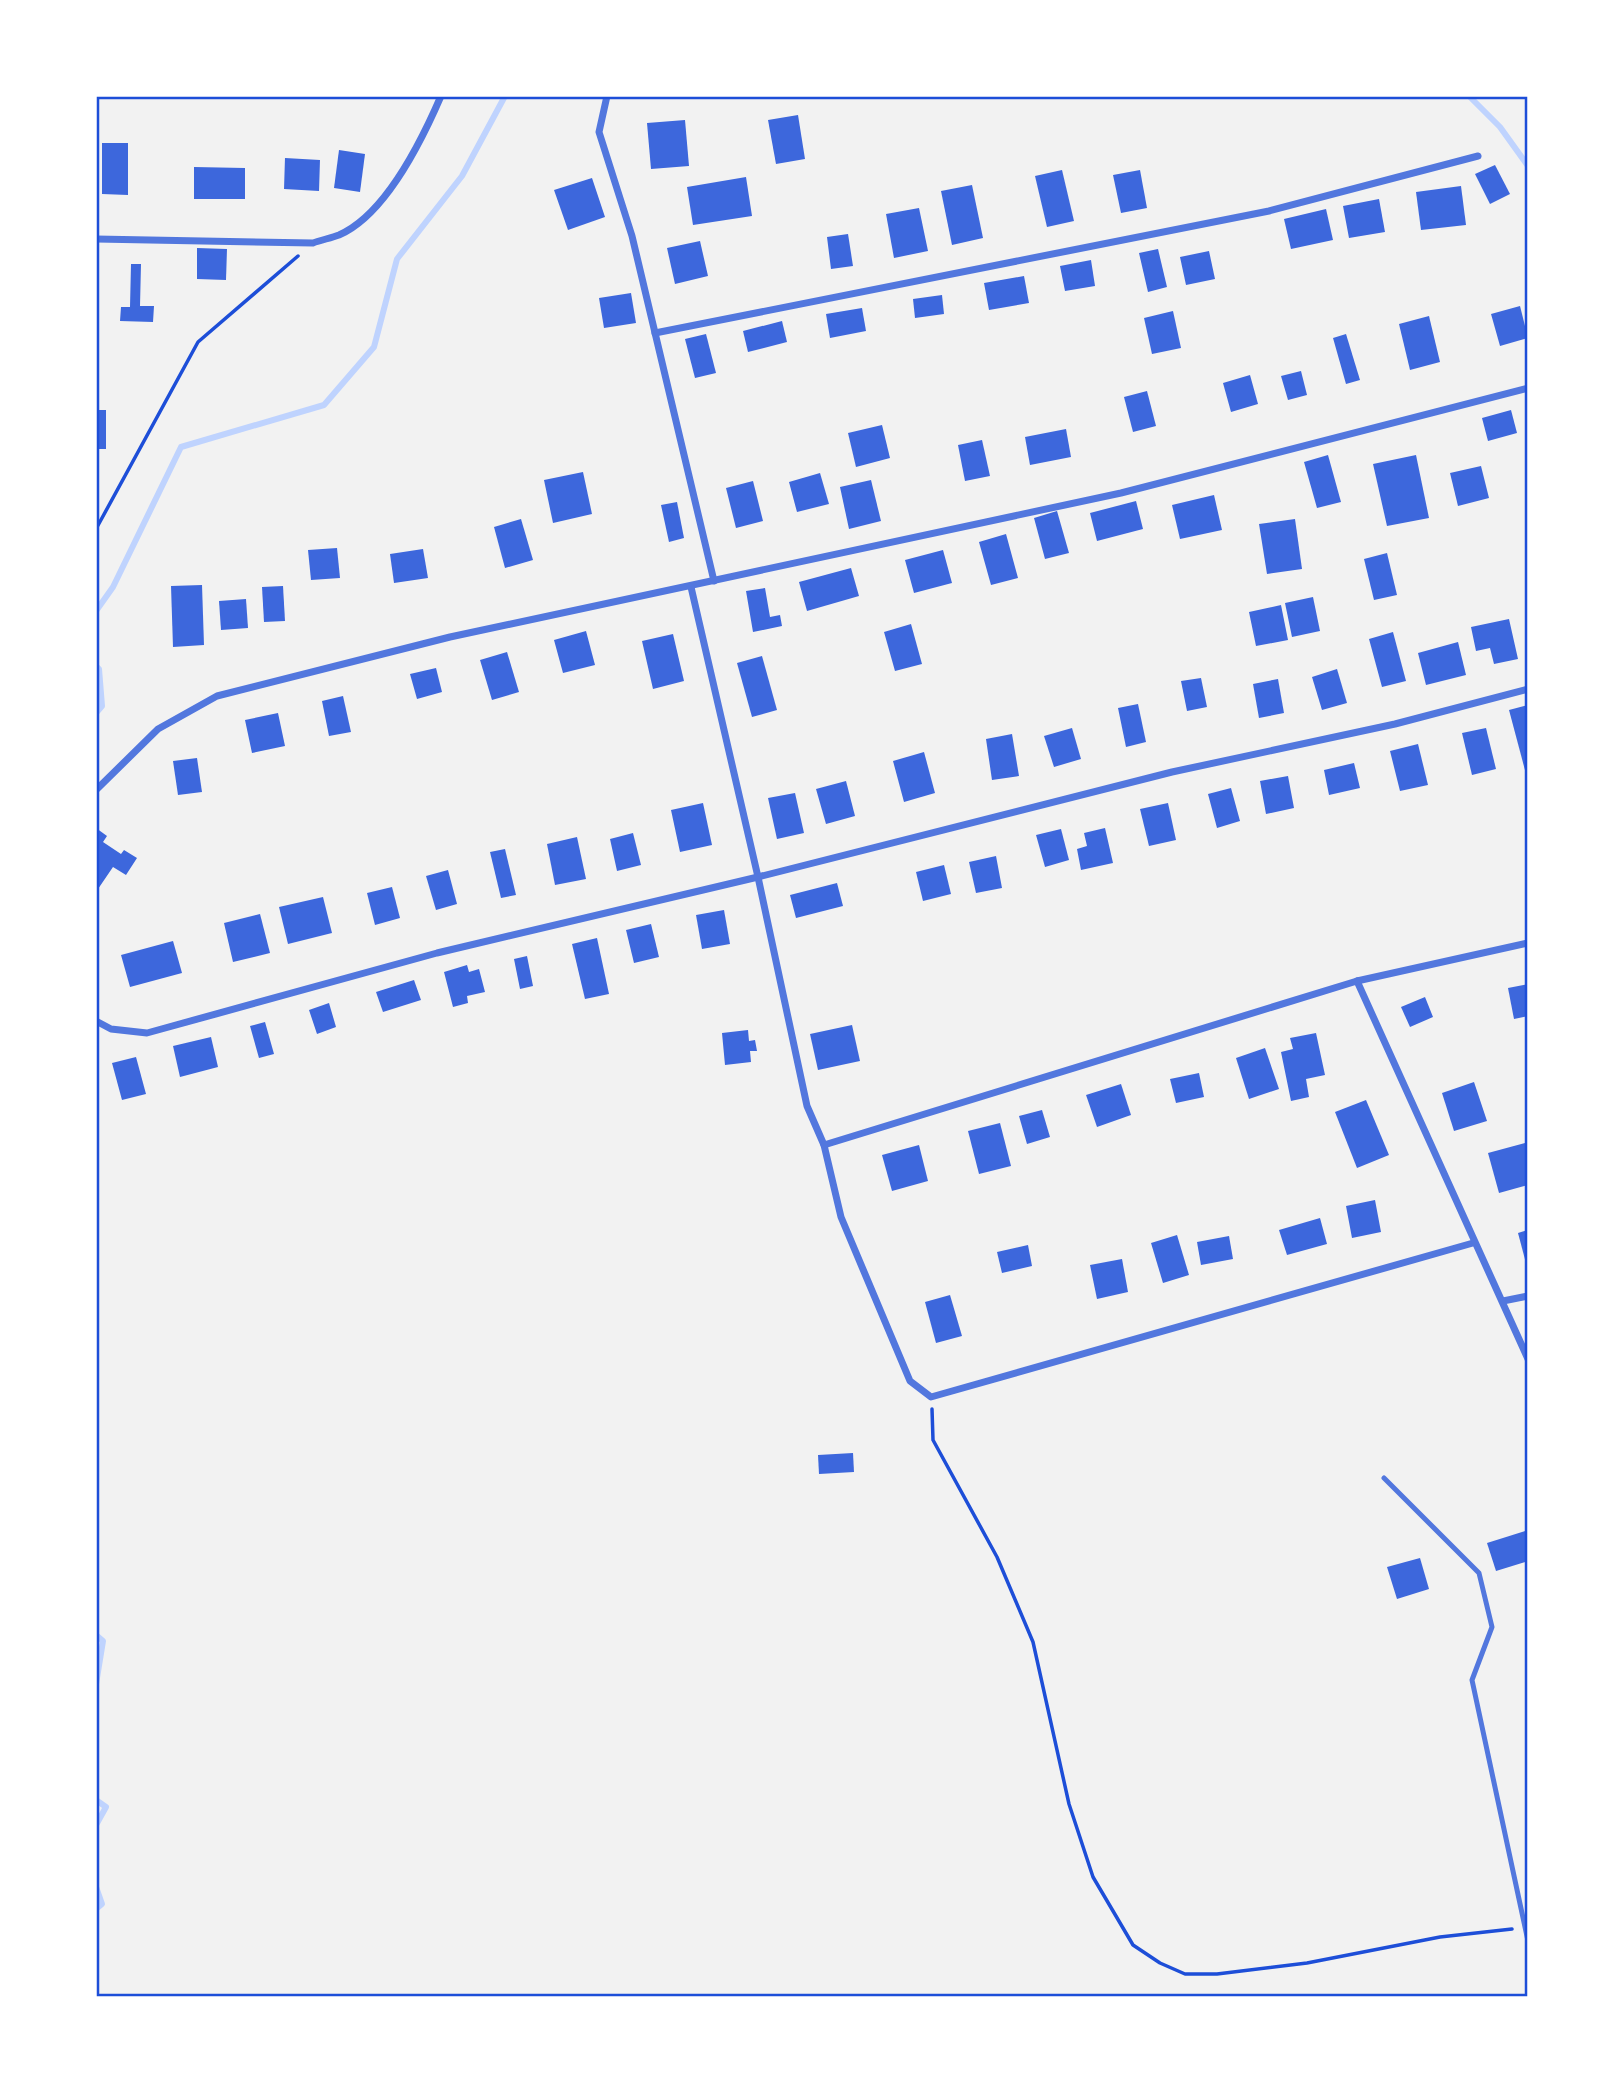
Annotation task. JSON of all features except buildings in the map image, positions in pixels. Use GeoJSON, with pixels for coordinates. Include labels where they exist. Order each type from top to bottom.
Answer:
{"type":"FeatureCollection","features":[{"type":"Feature","properties":{"kind":"street"},"geometry":{"type":"LineString","coordinates":[[96,239],[313,243],[341,234],[367,216],[401,173],[441,96]]}},
{"type":"Feature","properties":{"kind":"street"},"geometry":{"type":"LineString","coordinates":[[607,96],[599,132],[632,236],[714,581]]}},
{"type":"Feature","properties":{"kind":"street"},"geometry":{"type":"LineString","coordinates":[[655,333],[1269,211],[1478,156]]}},
{"type":"Feature","properties":{"kind":"street"},"geometry":{"type":"LineString","coordinates":[[96,790],[158,729],[217,696],[450,637],[1121,493],[1528,388]]}},
{"type":"Feature","properties":{"kind":"street"},"geometry":{"type":"LineString","coordinates":[[691,587],[758,877],[807,1106],[824,1145],[841,1217],[876,1306],[910,1381],[931,1397],[1473,1243]]}},
{"type":"Feature","properties":{"kind":"street"},"geometry":{"type":"LineString","coordinates":[[96,1021],[111,1029],[147,1033],[437,953],[758,877],[1172,772],[1395,724],[1528,690]]}},
{"type":"Feature","properties":{"kind":"street"},"geometry":{"type":"LineString","coordinates":[[824,1145],[1357,981],[1528,943]]}},
{"type":"Feature","properties":{"kind":"street"},"geometry":{"type":"LineString","coordinates":[[1357,981],[1473,1243],[1503,1301],[1528,1359]]}},
{"type":"Feature","properties":{"kind":"street"},"geometry":{"type":"LineString","coordinates":[[1503,1301],[1528,1296]]}},
{"type":"Feature","properties":{"kind":"lane"},"geometry":{"type":"LineString","coordinates":[[1384,1478],[1479,1573],[1492,1627],[1472,1680],[1528,1941]]}},
{"type":"Feature","properties":{"kind":"path"},"geometry":{"type":"LineString","coordinates":[[96,529],[198,342],[313,243]]}},
{"type":"Feature","properties":{"kind":"path"},"geometry":{"type":"LineString","coordinates":[[931,1397],[933,1440],[997,1557],[1033,1642],[1069,1804],[1093,1877],[1133,1945],[1160,1963],[1185,1974],[1217,1974],[1307,1963],[1440,1937],[1525,1927]]}},
{"type":"Feature","properties":{"kind":"waterway"},"geometry":{"type":"LineString","coordinates":[[96,611],[113,587],[181,447],[324,405],[374,347],[397,259],[462,176],[505,96]]}},
{"type":"Feature","properties":{"kind":"waterway"},"geometry":{"type":"LineString","coordinates":[[1469,96],[1500,127],[1528,166]]}},
{"type":"Feature","properties":{"kind":"waterway"},"geometry":{"type":"LineString","coordinates":[[96,666],[99,669],[102,706],[96,713]]}},
{"type":"Feature","properties":{"kind":"waterway"},"geometry":{"type":"LineString","coordinates":[[96,1635],[103,1641],[96,1684]]}},
{"type":"Feature","properties":{"kind":"waterway"},"geometry":{"type":"LineString","coordinates":[[96,1800],[106,1807],[96,1825]]}},
{"type":"Feature","properties":{"kind":"waterway"},"geometry":{"type":"LineString","coordinates":[[96,1887],[102,1904],[96,1909]]}}]}
